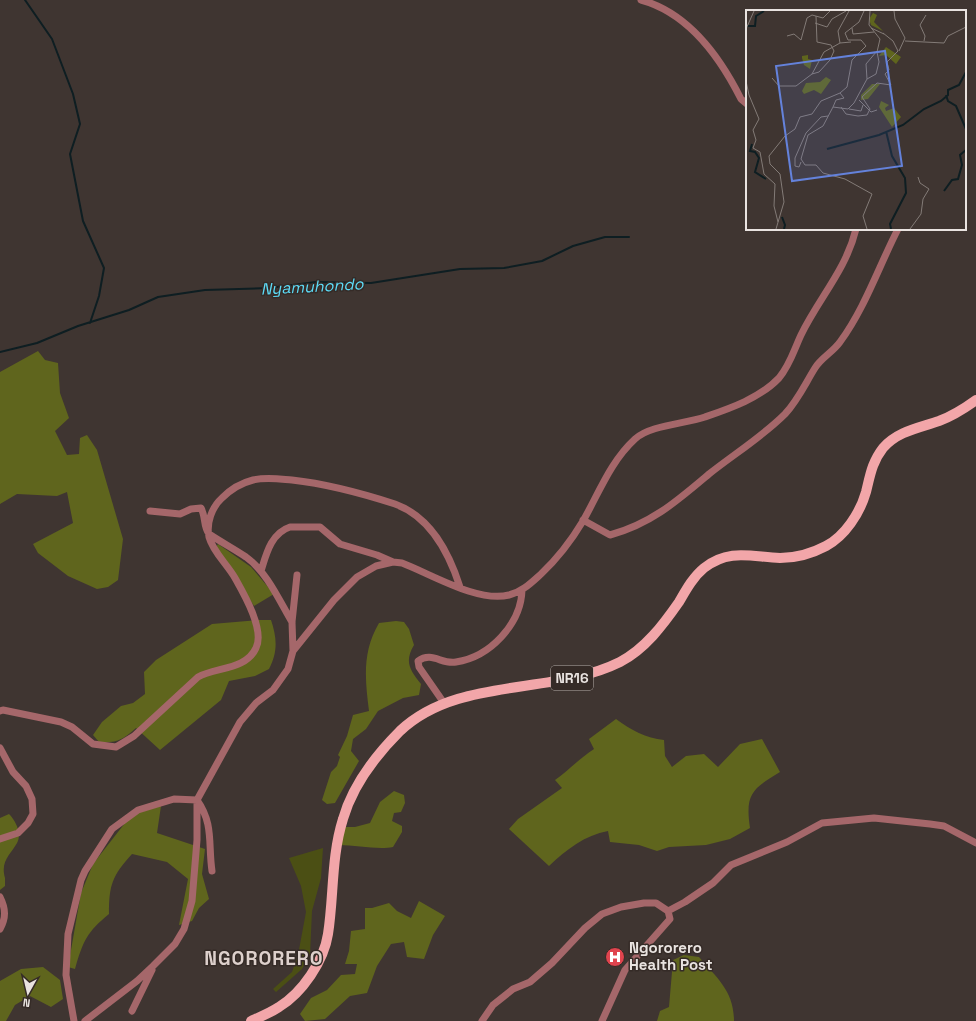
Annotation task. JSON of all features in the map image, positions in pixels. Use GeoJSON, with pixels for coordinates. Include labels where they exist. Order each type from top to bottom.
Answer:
{"type":"FeatureCollection","features":[{"type":"Feature","properties":{"kind":"main road","name":"NR16"},"geometry":{"type":"LineString","coordinates":[[250,1021],[280,1007],[306,984],[320,958],[328,937],[333,870],[342,819],[363,775],[378,754],[403,729],[425,713],[444,703],[465,697],[582,676],[602,670],[621,661],[638,650],[673,610],[695,577],[704,568],[715,562],[741,554],[777,558],[794,557],[811,554],[829,545],[841,536],[857,514],[866,495],[874,461],[894,438],[908,430],[940,420],[976,400]]}},
{"type":"Feature","properties":{"kind":"street"},"geometry":{"type":"LineString","coordinates":[[641,0],[653,3],[691,27],[710,48],[741,99],[746,103]]}},
{"type":"Feature","properties":{"kind":"street"},"geometry":{"type":"LineString","coordinates":[[261,571],[272,541],[286,528],[320,528],[340,544],[377,555],[393,562],[402,563],[460,587],[489,596],[508,596],[522,590],[556,560],[583,520],[607,474],[624,450],[636,438],[657,428],[681,425],[733,407],[764,391],[779,378],[788,365],[801,334],[845,262],[856,230]]}},
{"type":"Feature","properties":{"kind":"street"},"geometry":{"type":"LineString","coordinates":[[583,520],[610,535],[625,531],[646,522],[665,511],[726,460],[748,447],[785,414],[797,399],[815,367],[839,343],[857,315],[898,230]]}},
{"type":"Feature","properties":{"kind":"street"},"geometry":{"type":"LineString","coordinates":[[209,534],[210,518],[216,503],[238,485],[253,480],[272,478],[321,483],[347,489],[398,506],[410,511],[423,520],[434,533],[447,555],[460,587]]}},
{"type":"Feature","properties":{"kind":"street"},"geometry":{"type":"LineString","coordinates":[[0,711],[61,722],[72,727],[93,744],[116,747],[126,742],[138,732],[198,677],[205,673],[228,669],[250,657],[256,649],[259,640],[255,622],[245,598],[214,548],[209,534],[205,529],[203,512],[201,508],[191,509],[180,514],[150,511]]}},
{"type":"Feature","properties":{"kind":"street"},"geometry":{"type":"LineString","coordinates":[[209,534],[247,557],[261,571],[274,590],[292,622]]}},
{"type":"Feature","properties":{"kind":"street"},"geometry":{"type":"LineString","coordinates":[[86,1021],[132,985],[153,966],[175,944],[184,929],[192,901],[197,840],[197,800],[240,722],[256,703],[272,690],[288,669],[294,651],[334,600],[356,577],[376,566],[393,562]]}},
{"type":"Feature","properties":{"kind":"street"},"geometry":{"type":"LineString","coordinates":[[294,651],[292,622],[297,575]]}},
{"type":"Feature","properties":{"kind":"street"},"geometry":{"type":"LineString","coordinates":[[444,703],[419,667],[418,661],[430,656],[446,662],[456,662],[474,656],[488,647],[504,635],[513,624],[522,602],[522,590]]}},
{"type":"Feature","properties":{"kind":"street"},"geometry":{"type":"LineString","coordinates":[[0,748],[13,772],[26,786],[32,799],[33,814],[28,823],[18,833],[0,839]]}},
{"type":"Feature","properties":{"kind":"street"},"geometry":{"type":"LineString","coordinates":[[74,1021],[66,975],[68,934],[81,880],[85,871],[112,830],[138,810],[174,799],[197,800]]}},
{"type":"Feature","properties":{"kind":"street"},"geometry":{"type":"LineString","coordinates":[[197,800],[207,819],[210,836],[210,859],[212,871]]}},
{"type":"Feature","properties":{"kind":"street"},"geometry":{"type":"LineString","coordinates":[[668,911],[685,902],[713,883],[732,866],[787,842],[822,823],[874,818],[930,824],[944,826],[976,843]]}},
{"type":"Feature","properties":{"kind":"street"},"geometry":{"type":"LineString","coordinates":[[0,897],[5,910],[4,921],[0,929]]}},
{"type":"Feature","properties":{"kind":"street"},"geometry":{"type":"LineString","coordinates":[[482,1021],[493,1005],[514,989],[530,982],[552,963],[585,928],[602,914],[621,907],[644,903],[656,903],[668,911],[670,918],[625,970],[602,1021]]}},
{"type":"Feature","properties":{"kind":"street"},"geometry":{"type":"LineString","coordinates":[[132,1011],[153,966]]}},
{"type":"Feature","properties":{"kind":"green space"},"geometry":{"type":"Polygon","coordinates":[[[38,351],[45,360],[58,363],[60,393],[69,418],[55,431],[67,455],[79,454],[80,438],[87,435],[97,450],[123,539],[118,580],[108,587],[97,589],[68,576],[38,553],[33,544],[73,523],[67,492],[57,496],[17,494],[0,504],[0,372],[38,351]]]}},
{"type":"Feature","properties":{"kind":"green space"},"geometry":{"type":"Polygon","coordinates":[[[218,544],[251,567],[274,594],[254,606],[216,547],[218,544]]]}},
{"type":"Feature","properties":{"kind":"green space"},"geometry":{"type":"Polygon","coordinates":[[[271,620],[274,633],[276,645],[274,657],[269,669],[255,676],[229,681],[221,700],[160,750],[136,728],[123,738],[111,742],[99,742],[93,735],[102,722],[121,706],[133,703],[145,694],[144,672],[156,660],[212,624],[271,620]]]}},
{"type":"Feature","properties":{"kind":"green space"},"geometry":{"type":"Polygon","coordinates":[[[396,621],[404,622],[409,629],[414,645],[409,656],[409,661],[411,670],[421,684],[419,695],[403,698],[378,711],[366,729],[353,739],[351,751],[359,761],[335,803],[327,804],[322,800],[331,772],[337,766],[340,757],[338,755],[347,736],[353,715],[369,711],[366,688],[366,666],[370,644],[379,623],[396,621]]]}},
{"type":"Feature","properties":{"kind":"green space"},"geometry":{"type":"Polygon","coordinates":[[[616,719],[639,733],[664,740],[665,756],[672,767],[686,756],[704,754],[718,767],[740,744],[762,739],[780,772],[763,783],[753,794],[749,807],[750,828],[730,839],[706,845],[669,847],[657,851],[639,845],[610,842],[608,831],[591,836],[576,844],[549,866],[509,829],[518,819],[562,788],[555,780],[594,749],[589,739],[616,719]]]}},
{"type":"Feature","properties":{"kind":"green space"},"geometry":{"type":"Polygon","coordinates":[[[394,791],[404,795],[405,803],[401,812],[394,813],[392,821],[402,826],[402,832],[393,847],[381,848],[339,845],[345,827],[355,827],[370,823],[380,802],[394,791]]]}},
{"type":"Feature","properties":{"kind":"green space"},"geometry":{"type":"Polygon","coordinates":[[[161,806],[157,833],[205,849],[202,874],[209,899],[199,908],[192,921],[179,925],[188,879],[167,862],[132,854],[113,881],[110,895],[109,914],[96,926],[83,944],[75,969],[68,967],[81,893],[93,864],[125,823],[140,812],[161,806]]]}},
{"type":"Feature","properties":{"kind":"green space"},"geometry":{"type":"Polygon","coordinates":[[[9,814],[16,824],[19,836],[17,843],[5,862],[5,886],[0,890],[0,818],[9,814]]]}},
{"type":"Feature","properties":{"kind":"green space"},"geometry":{"type":"Polygon","coordinates":[[[323,848],[321,878],[312,911],[310,955],[302,969],[276,992],[273,989],[292,972],[298,955],[306,912],[301,886],[289,858],[323,848]]]}},
{"type":"Feature","properties":{"kind":"green space"},"geometry":{"type":"Polygon","coordinates":[[[419,901],[445,916],[433,935],[424,959],[407,957],[404,942],[391,944],[377,966],[367,993],[350,996],[325,1019],[305,1021],[300,1014],[311,998],[327,990],[341,975],[355,974],[357,964],[345,964],[349,951],[351,931],[365,929],[365,908],[372,908],[389,903],[397,911],[411,918],[419,901]]]}},
{"type":"Feature","properties":{"kind":"green space"},"geometry":{"type":"Polygon","coordinates":[[[684,955],[699,957],[718,979],[728,993],[733,1010],[734,1021],[657,1021],[660,1011],[669,1007],[673,960],[684,955]]]}},
{"type":"Feature","properties":{"kind":"green space"},"geometry":{"type":"Polygon","coordinates":[[[43,967],[60,980],[63,999],[51,1007],[30,996],[15,1005],[6,1021],[0,1021],[0,981],[21,969],[43,967]]]}},
{"type":"Feature","properties":{"kind":"waterway"},"geometry":{"type":"LineString","coordinates":[[25,0],[52,39],[73,94],[80,124],[70,154],[83,221],[104,268],[99,296],[90,323]]}},
{"type":"Feature","properties":{"kind":"waterway","name":"Nyamuhondo"},"geometry":{"type":"LineString","coordinates":[[0,352],[37,343],[78,326],[129,310],[158,297],[205,290],[269,288],[316,282],[371,283],[460,269],[504,268],[542,261],[573,246],[605,237],[629,237]]}},
{"type":"Feature","properties":{"kind":"place","name":"Ngororero Health Post"},"geometry":{"type":"Point","coordinates":[615,957]}},
{"type":"Feature","properties":{"kind":"district","name":"NGORORERO"},"geometry":{"type":"Point","coordinates":[264,958]}}]}
